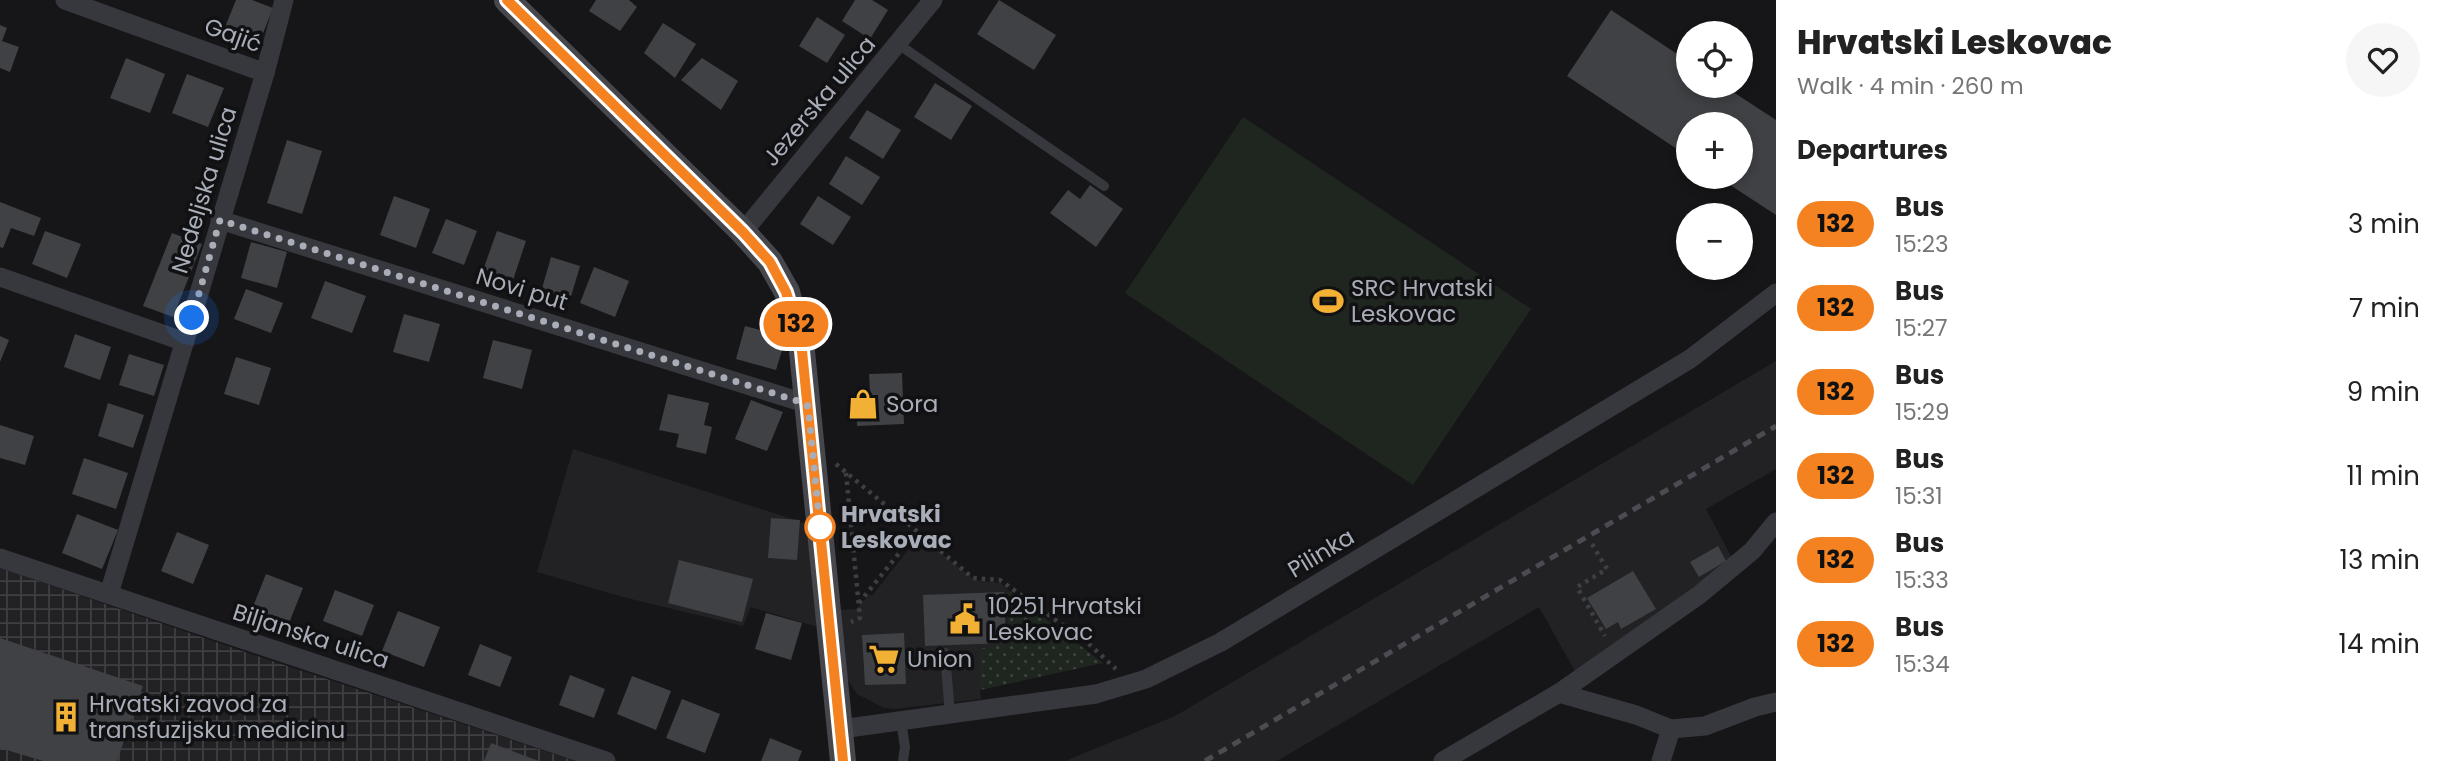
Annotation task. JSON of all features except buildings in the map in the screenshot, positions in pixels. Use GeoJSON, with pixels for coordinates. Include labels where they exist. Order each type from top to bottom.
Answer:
{"type":"FeatureCollection","features":[{"type":"Feature","properties":{"kind":"main road"},"geometry":{"type":"LineString","coordinates":[[507,0],[743,232],[770,262],[786,292],[801,341],[843,761]]}},
{"type":"Feature","properties":{"kind":"street","name":"Gajić"},"geometry":{"type":"LineString","coordinates":[[65,0],[265,73]]}},
{"type":"Feature","properties":{"kind":"street","name":"Nedeljska ulica"},"geometry":{"type":"LineString","coordinates":[[109,594],[265,73],[284,0]]}},
{"type":"Feature","properties":{"kind":"street","name":"Jezerska ulica"},"geometry":{"type":"LineString","coordinates":[[743,232],[933,0]]}},
{"type":"Feature","properties":{"kind":"street","name":"Novi put"},"geometry":{"type":"LineString","coordinates":[[220,220],[808,406]]}},
{"type":"Feature","properties":{"kind":"street"},"geometry":{"type":"LineString","coordinates":[[0,277],[185,342]]}},
{"type":"Feature","properties":{"kind":"street","name":"Pilinka"},"geometry":{"type":"LineString","coordinates":[[841,729],[1096,694],[1146,679],[1221,642],[1690,359],[1776,293]]}},
{"type":"Feature","properties":{"kind":"street"},"geometry":{"type":"LineString","coordinates":[[1443,761],[1559,692],[1699,595],[1752,551],[1776,522]]}},
{"type":"Feature","properties":{"kind":"street","name":"Biljanska ulica"},"geometry":{"type":"LineString","coordinates":[[0,558],[606,761]]}},
{"type":"Feature","properties":{"kind":"street"},"geometry":{"type":"LineString","coordinates":[[1559,692],[1636,715],[1671,729],[1705,726],[1776,702]]}},
{"type":"Feature","properties":{"kind":"street"},"geometry":{"type":"LineString","coordinates":[[1661,761],[1671,729]]}},
{"type":"Feature","properties":{"kind":"lane"},"geometry":{"type":"LineString","coordinates":[[898,44],[1104,186]]}},
{"type":"Feature","properties":{"kind":"lane"},"geometry":{"type":"LineString","coordinates":[[945,653],[950,715]]}},
{"type":"Feature","properties":{"kind":"lane"},"geometry":{"type":"LineString","coordinates":[[901,721],[905,747],[903,761]]}},
{"type":"Feature","properties":{"kind":"path"},"geometry":{"type":"LineString","coordinates":[[828,457],[973,578],[1000,580],[1089,644],[1119,672]]}},
{"type":"Feature","properties":{"kind":"path"},"geometry":{"type":"LineString","coordinates":[[844,625],[860,618],[846,472]]}},
{"type":"Feature","properties":{"kind":"path"},"geometry":{"type":"LineString","coordinates":[[859,604],[918,531]]}},
{"type":"Feature","properties":{"kind":"path"},"geometry":{"type":"LineString","coordinates":[[1592,544],[1607,569],[1577,587],[1614,652]]}},
{"type":"Feature","properties":{"kind":"shaded area","name":"SRC Hrvatski Leskovac"},"geometry":{"type":"Polygon","coordinates":[[[1243,117],[1531,309],[1413,485],[1125,293],[1243,117]]]}},
{"type":"Feature","properties":{"kind":"shaded area"},"geometry":{"type":"Polygon","coordinates":[[[1776,361],[1776,469],[1706,509],[1733,560],[1576,673],[1539,607],[1277,761],[1065,761],[1175,716],[1776,361]]]}},
{"type":"Feature","properties":{"kind":"shaded area"},"geometry":{"type":"Polygon","coordinates":[[[573,449],[811,525],[821,628],[751,607],[743,626],[623,597],[537,572],[573,449]]]}},
{"type":"Feature","properties":{"kind":"shaded area"},"geometry":{"type":"Polygon","coordinates":[[[919,536],[975,580],[1001,583],[1008,590],[1007,644],[980,690],[981,699],[884,708],[857,694],[845,676],[837,610],[856,609],[870,594],[872,596],[919,536]]]}},
{"type":"Feature","properties":{"kind":"shaded area"},"geometry":{"type":"Polygon","coordinates":[[[0,568],[257,656],[575,761],[0,761],[0,568]]]}},
{"type":"Feature","properties":{"kind":"shaded area"},"geometry":{"type":"Polygon","coordinates":[[[1008,590],[1103,663],[980,690],[979,649],[1007,644],[1008,590]]]}},
{"type":"Feature","properties":{"kind":"railway"},"geometry":{"type":"LineString","coordinates":[[1205,761],[1776,426]]}},
{"type":"Feature","properties":{"kind":"bus line","name":"132"},"geometry":{"type":"LineString","coordinates":[[507,0],[743,232],[770,262],[786,292],[801,341],[843,761]]}},
{"type":"Feature","properties":{"kind":"place","name":"SRC Hrvatski Leskovac"},"geometry":{"type":"Point","coordinates":[1328,301]}},
{"type":"Feature","properties":{"kind":"place","name":"Sora"},"geometry":{"type":"Point","coordinates":[863,404]}},
{"type":"Feature","properties":{"kind":"place","name":"Hrvatski Leskovac"},"geometry":{"type":"Point","coordinates":[820,527]}},
{"type":"Feature","properties":{"kind":"place","name":"10251 Hrvatski Leskovac"},"geometry":{"type":"Point","coordinates":[965,619]}},
{"type":"Feature","properties":{"kind":"place","name":"Union"},"geometry":{"type":"Point","coordinates":[884,659]}},
{"type":"Feature","properties":{"kind":"place","name":"Hrvatski zavod za transfuzijsku medicinu"},"geometry":{"type":"Point","coordinates":[66,717]}},
{"type":"Feature","properties":{"kind":"route"},"geometry":{"type":"LineString","coordinates":[[192,318],[220,220],[798,401],[808,406],[820,527]]}}]}
